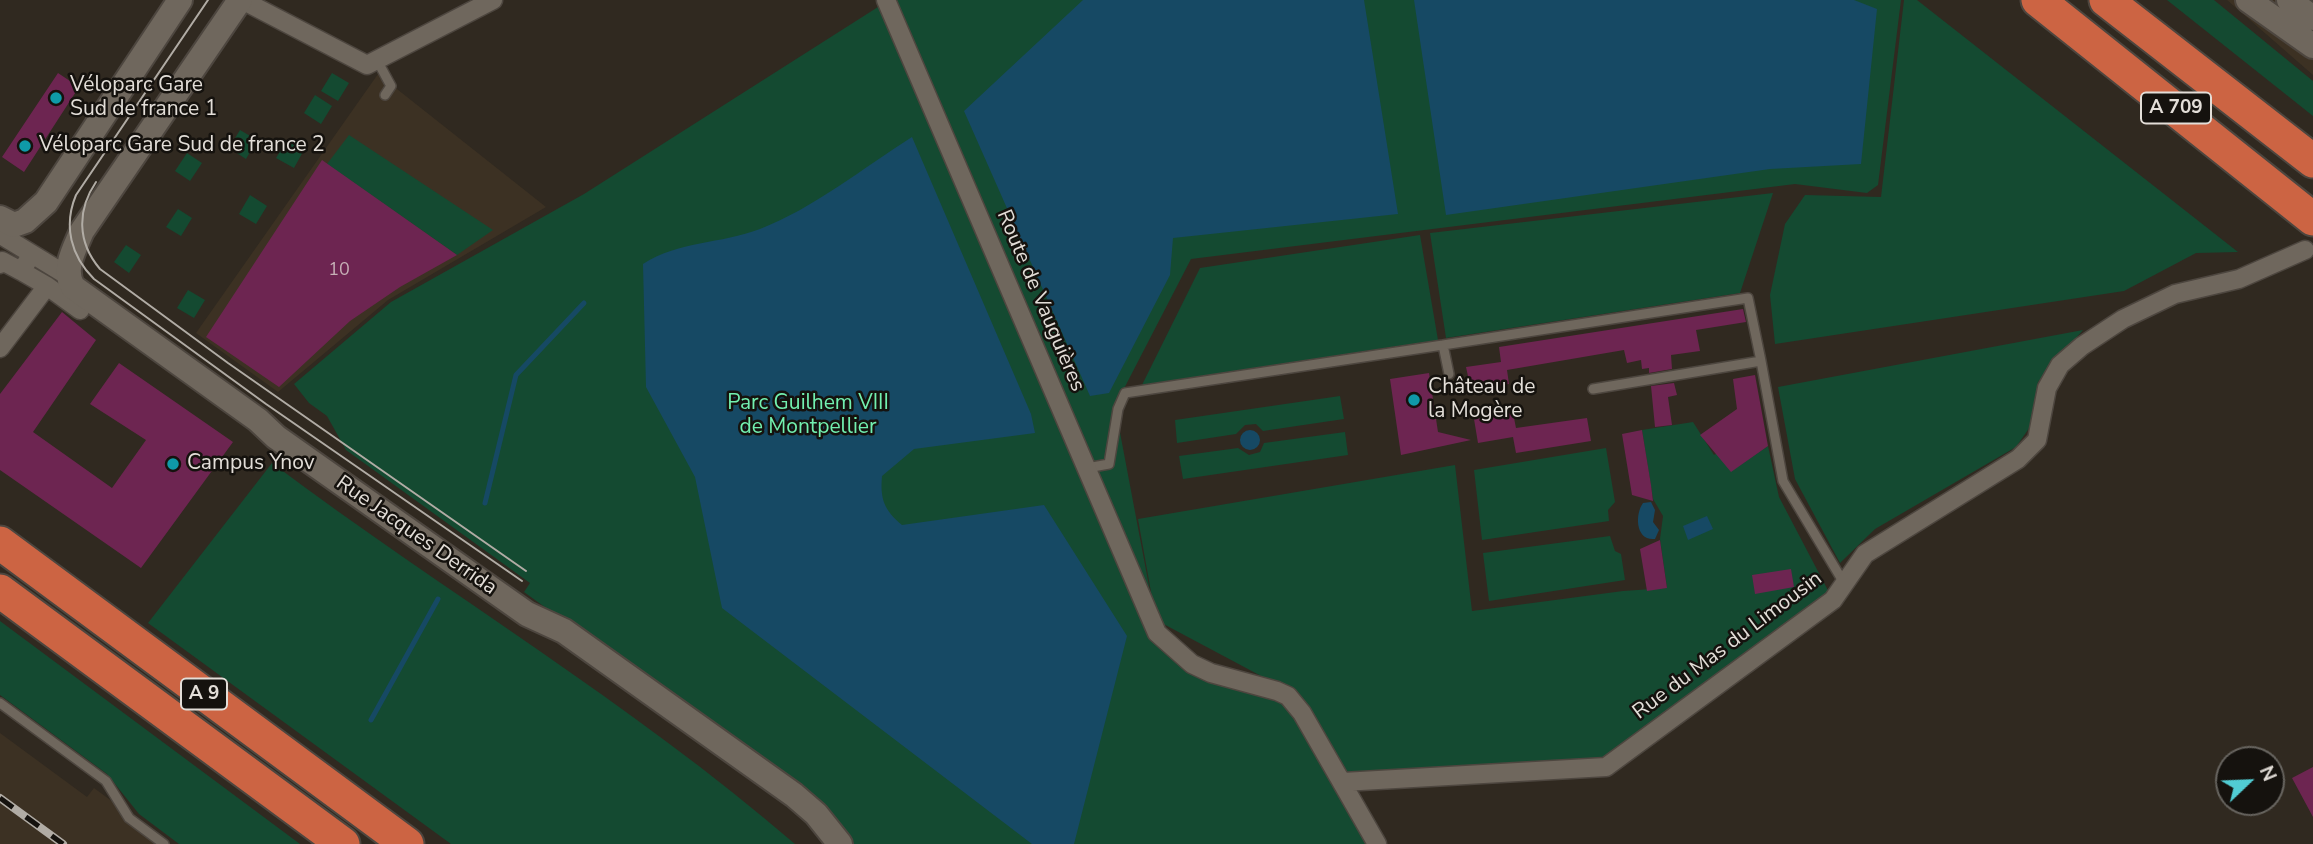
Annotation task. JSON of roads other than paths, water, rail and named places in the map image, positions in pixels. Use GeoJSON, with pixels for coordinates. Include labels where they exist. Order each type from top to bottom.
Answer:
{"type":"FeatureCollection","features":[{"type":"Feature","properties":{"kind":"highway","name":"A 709"},"geometry":{"type":"LineString","coordinates":[[2038,0],[2309,234]]}},
{"type":"Feature","properties":{"kind":"highway","name":"A 709"},"geometry":{"type":"LineString","coordinates":[[2106,0],[2313,161]]}},
{"type":"Feature","properties":{"kind":"highway","name":"A 9"},"geometry":{"type":"LineString","coordinates":[[0,543],[407,844]]}},
{"type":"Feature","properties":{"kind":"highway","name":"A 9"},"geometry":{"type":"LineString","coordinates":[[0,591],[343,844]]}},
{"type":"Feature","properties":{"kind":"street"},"geometry":{"type":"LineString","coordinates":[[3,220],[14,225],[25,221],[46,202],[180,0]]}},
{"type":"Feature","properties":{"kind":"street"},"geometry":{"type":"LineString","coordinates":[[0,348],[57,281],[82,231],[241,0],[367,65],[378,62],[493,0]]}},
{"type":"Feature","properties":{"kind":"street","name":"Route de Vauguières"},"geometry":{"type":"LineString","coordinates":[[886,0],[1157,634],[1192,664],[1289,696],[1343,782],[1377,844]]}},
{"type":"Feature","properties":{"kind":"street"},"geometry":{"type":"LineString","coordinates":[[2248,0],[2313,46]]}},
{"type":"Feature","properties":{"kind":"street"},"geometry":{"type":"LineString","coordinates":[[2289,0],[2313,18]]}},
{"type":"Feature","properties":{"kind":"street","name":"Rue Jacques Derrida"},"geometry":{"type":"LineString","coordinates":[[3,220],[4,237],[33,254],[57,281],[73,287],[258,420],[275,437],[504,598],[527,614],[564,631],[794,795],[816,814],[840,844]]}},
{"type":"Feature","properties":{"kind":"street","name":"Rue du Mas du Limousin"},"geometry":{"type":"LineString","coordinates":[[1343,782],[1606,767],[1833,600],[1865,554],[2018,459],[2038,440],[2047,388],[2060,365],[2082,346],[2123,319],[2175,294],[2239,279],[2309,234]]}},
{"type":"Feature","properties":{"kind":"street"},"geometry":{"type":"LineString","coordinates":[[21,271],[33,254]]}},
{"type":"Feature","properties":{"kind":"street"},"geometry":{"type":"LineString","coordinates":[[0,264],[2,261],[21,271],[57,281],[80,310]]}},
{"type":"Feature","properties":{"kind":"lane"},"geometry":{"type":"LineString","coordinates":[[378,62],[391,86],[385,95]]}},
{"type":"Feature","properties":{"kind":"lane"},"geometry":{"type":"LineString","coordinates":[[1087,468],[1109,464],[1118,409],[1125,393],[1748,298],[1783,481],[1844,583]]}},
{"type":"Feature","properties":{"kind":"lane"},"geometry":{"type":"LineString","coordinates":[[1443,345],[1448,374]]}},
{"type":"Feature","properties":{"kind":"lane"},"geometry":{"type":"LineString","coordinates":[[1592,389],[1761,361]]}},
{"type":"Feature","properties":{"kind":"lane"},"geometry":{"type":"LineString","coordinates":[[0,703],[106,782],[129,818],[164,844]]}},
{"type":"Feature","properties":{"kind":"water"},"geometry":{"type":"Polygon","coordinates":[[[1083,0],[1364,0],[1398,214],[1173,238],[1170,275],[1109,393],[1090,396],[964,111],[1083,0]]]}},
{"type":"Feature","properties":{"kind":"water"},"geometry":{"type":"Polygon","coordinates":[[[1414,0],[1854,0],[1877,9],[1861,164],[1770,169],[1446,215],[1414,0]]]}},
{"type":"Feature","properties":{"kind":"water"},"geometry":{"type":"Polygon","coordinates":[[[912,137],[1031,414],[1035,433],[914,449],[882,476],[883,498],[887,509],[902,525],[1044,505],[1127,636],[1074,844],[1032,844],[722,608],[695,477],[646,387],[643,264],[671,251],[745,234],[780,220],[819,199],[912,137]]]}},
{"type":"Feature","properties":{"kind":"water"},"geometry":{"type":"Polygon","coordinates":[[[1250,430],[1257,433],[1260,440],[1257,447],[1250,450],[1243,447],[1240,440],[1243,433],[1250,430]]]}},
{"type":"Feature","properties":{"kind":"water"},"geometry":{"type":"Polygon","coordinates":[[[1651,502],[1655,510],[1653,522],[1659,530],[1655,539],[1644,536],[1638,520],[1643,503],[1651,502]]]}},
{"type":"Feature","properties":{"kind":"water"},"geometry":{"type":"Polygon","coordinates":[[[1707,516],[1713,529],[1688,540],[1683,526],[1707,516]]]}},
{"type":"Feature","properties":{"kind":"waterway"},"geometry":{"type":"LineString","coordinates":[[485,503],[516,375],[584,303]]}},
{"type":"Feature","properties":{"kind":"waterway"},"geometry":{"type":"LineString","coordinates":[[371,720],[438,599]]}},
{"type":"Feature","properties":{"kind":"tram line"},"geometry":{"type":"LineString","coordinates":[[208,0],[76,195],[70,229],[80,261],[94,279],[266,404],[522,581]]}},
{"type":"Feature","properties":{"kind":"tram line"},"geometry":{"type":"LineString","coordinates":[[96,182],[85,204],[82,226],[87,248],[100,269],[228,363],[526,571]]}},
{"type":"Feature","properties":{"kind":"railway"},"geometry":{"type":"LineString","coordinates":[[0,798],[63,844]]}},
{"type":"Feature","properties":{"kind":"place","name":"Véloparc Gare Sud de france 1"},"geometry":{"type":"Point","coordinates":[56,98]}},
{"type":"Feature","properties":{"kind":"place","name":"Véloparc Gare Sud de france 2"},"geometry":{"type":"Point","coordinates":[25,146]}},
{"type":"Feature","properties":{"kind":"place","name":"Château de la Mogère"},"geometry":{"type":"Point","coordinates":[1414,400]}},
{"type":"Feature","properties":{"kind":"place","name":"Campus Ynov"},"geometry":{"type":"Point","coordinates":[173,464]}},
{"type":"Feature","properties":{"kind":"park label","name":"Parc Guilhem VIII de Montpellier"},"geometry":{"type":"Point","coordinates":[808,416]}}]}
